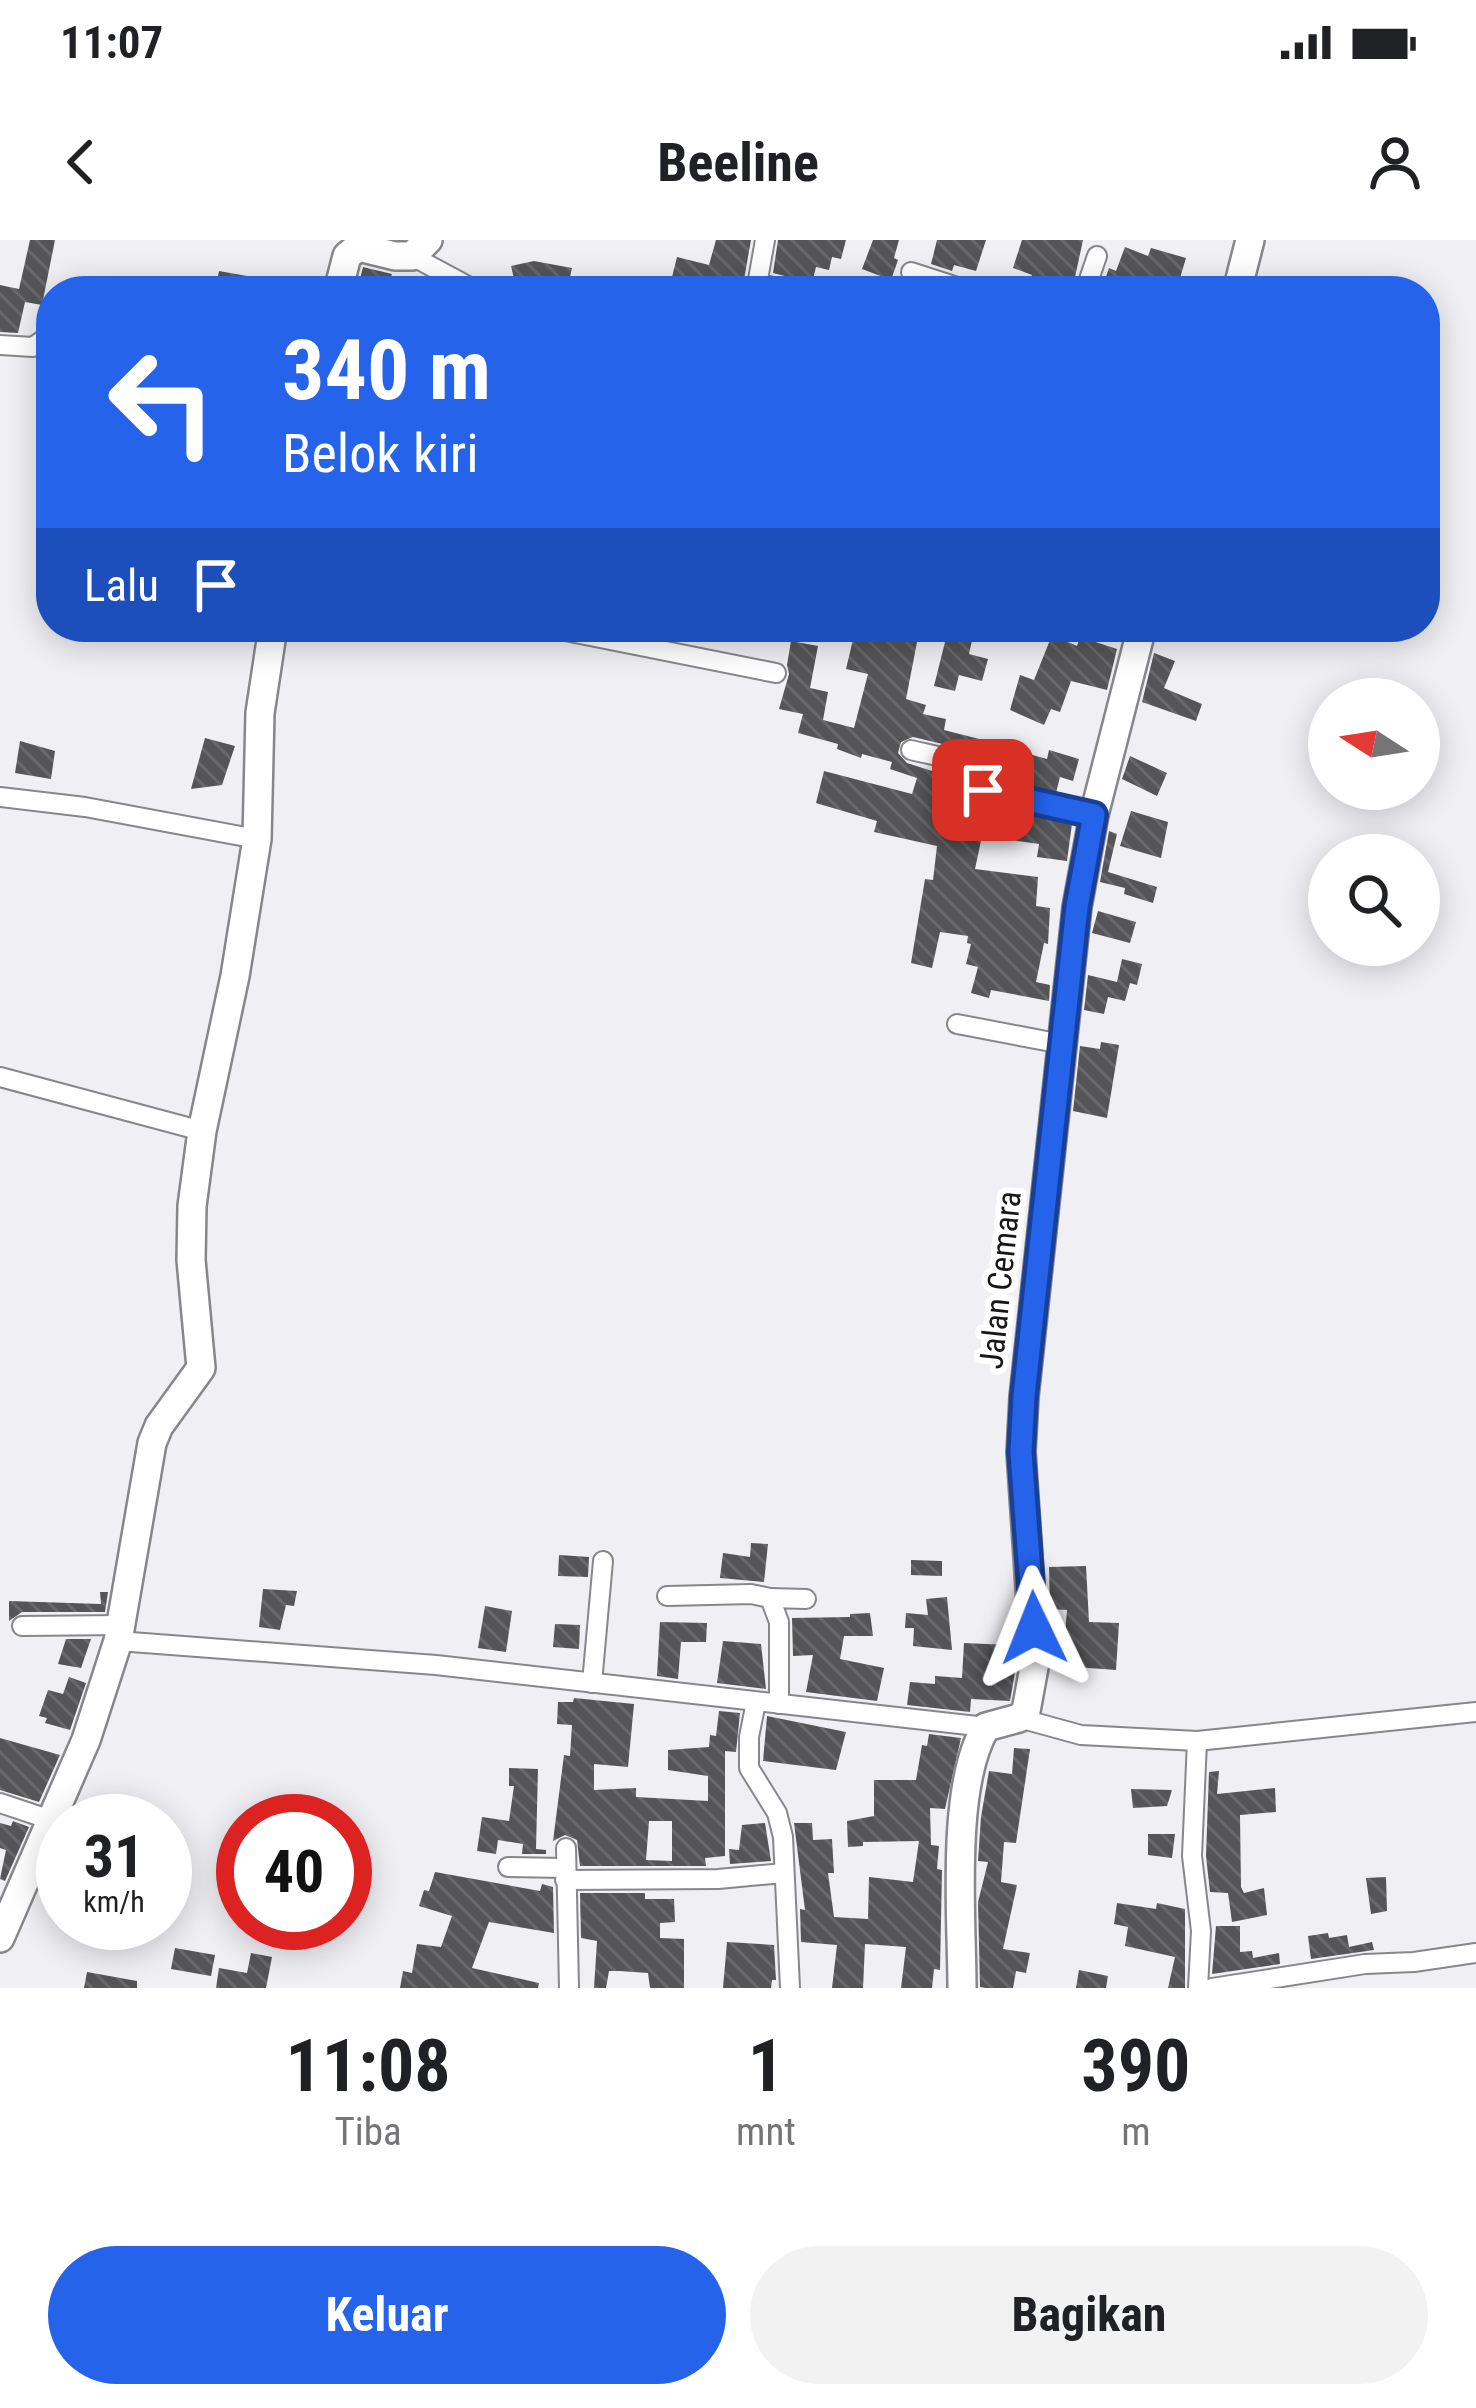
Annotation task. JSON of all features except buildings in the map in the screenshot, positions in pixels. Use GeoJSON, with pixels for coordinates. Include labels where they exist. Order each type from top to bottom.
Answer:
{"type":"FeatureCollection","features":[{"type":"Feature","properties":{"kind":"street"},"geometry":{"type":"LineString","coordinates":[[759,276],[765,240]]}},
{"type":"Feature","properties":{"kind":"street"},"geometry":{"type":"LineString","coordinates":[[1241,276],[1250,240]]}},
{"type":"Feature","properties":{"kind":"street"},"geometry":{"type":"LineString","coordinates":[[342,276],[351,244],[394,256],[420,248],[457,276]]}},
{"type":"Feature","properties":{"kind":"street"},"geometry":{"type":"LineString","coordinates":[[1090,276],[1097,256]]}},
{"type":"Feature","properties":{"kind":"street"},"geometry":{"type":"LineString","coordinates":[[911,272],[922,276]]}},
{"type":"Feature","properties":{"kind":"street"},"geometry":{"type":"LineString","coordinates":[[0,344],[36,345]]}},
{"type":"Feature","properties":{"kind":"street"},"geometry":{"type":"LineString","coordinates":[[60,1794],[86,1740],[120,1633],[152,1443],[201,1368],[190,1260],[192,1206],[257,839],[260,713],[271,642]]}},
{"type":"Feature","properties":{"kind":"street"},"geometry":{"type":"LineString","coordinates":[[620,642],[776,673]]}},
{"type":"Feature","properties":{"kind":"street","name":"Jalan Cemara"},"geometry":{"type":"LineString","coordinates":[[1019,1718],[1026,1711],[1035,1662],[1022,1492],[1023,1415],[1077,907],[1094,815],[1138,642]]}},
{"type":"Feature","properties":{"kind":"street"},"geometry":{"type":"LineString","coordinates":[[910,750],[960,764],[970,783],[983,790],[1094,815]]}},
{"type":"Feature","properties":{"kind":"street"},"geometry":{"type":"LineString","coordinates":[[0,797],[85,807],[257,839]]}},
{"type":"Feature","properties":{"kind":"street"},"geometry":{"type":"LineString","coordinates":[[957,1024],[1062,1044]]}},
{"type":"Feature","properties":{"kind":"street"},"geometry":{"type":"LineString","coordinates":[[0,1077],[202,1131]]}},
{"type":"Feature","properties":{"kind":"street"},"geometry":{"type":"LineString","coordinates":[[592,1682],[603,1562]]}},
{"type":"Feature","properties":{"kind":"street"},"geometry":{"type":"LineString","coordinates":[[667,1596],[806,1598]]}},
{"type":"Feature","properties":{"kind":"street"},"geometry":{"type":"LineString","coordinates":[[770,1598],[778,1622],[779,1704]]}},
{"type":"Feature","properties":{"kind":"street"},"geometry":{"type":"LineString","coordinates":[[22,1626],[436,1665],[986,1727],[1019,1718],[1082,1735],[1197,1741],[1476,1712]]}},
{"type":"Feature","properties":{"kind":"street"},"geometry":{"type":"LineString","coordinates":[[756,1702],[748,1768],[777,1814],[783,1837],[790,1988]]}},
{"type":"Feature","properties":{"kind":"street"},"geometry":{"type":"LineString","coordinates":[[962,1988],[964,1815],[972,1764],[986,1727]]}},
{"type":"Feature","properties":{"kind":"street"},"geometry":{"type":"LineString","coordinates":[[1197,1741],[1192,1856],[1201,1931],[1198,1988]]}},
{"type":"Feature","properties":{"kind":"street"},"geometry":{"type":"LineString","coordinates":[[0,1804],[36,1815]]}},
{"type":"Feature","properties":{"kind":"street"},"geometry":{"type":"LineString","coordinates":[[0,1938],[7,1896],[36,1842]]}},
{"type":"Feature","properties":{"kind":"street"},"geometry":{"type":"LineString","coordinates":[[508,1867],[566,1865],[718,1879],[784,1873]]}},
{"type":"Feature","properties":{"kind":"street"},"geometry":{"type":"LineString","coordinates":[[566,1865],[569,1988]]}},
{"type":"Feature","properties":{"kind":"street"},"geometry":{"type":"LineString","coordinates":[[1212,1988],[1365,1964],[1476,1953]]}},
{"type":"Feature","properties":{"kind":"street"},"geometry":{"type":"LineString","coordinates":[[1365,1964],[1370,1988]]}},
{"type":"Feature","properties":{"kind":"route"},"geometry":{"type":"LineString","coordinates":[[983,790],[1094,815],[1077,907],[1024,1396],[1022,1492],[1034,1628]]}}]}
